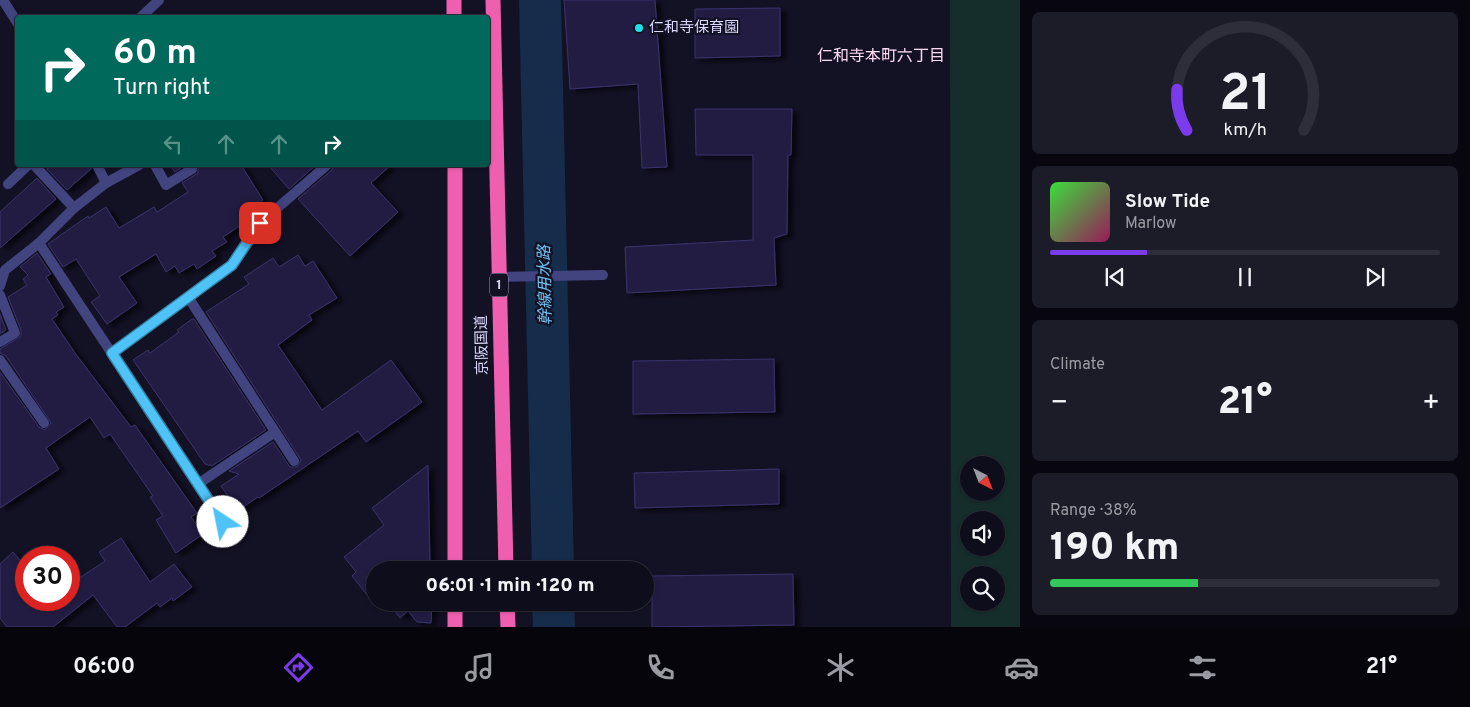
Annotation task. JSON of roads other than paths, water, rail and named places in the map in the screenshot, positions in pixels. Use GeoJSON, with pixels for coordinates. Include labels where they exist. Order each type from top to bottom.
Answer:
{"type":"FeatureCollection","features":[{"type":"Feature","properties":{"kind":"highway"},"geometry":{"type":"LineString","coordinates":[[454,0],[454,15]]}},
{"type":"Feature","properties":{"kind":"highway","name":"京阪国道"},"geometry":{"type":"LineString","coordinates":[[494,0],[506,561]]}},
{"type":"Feature","properties":{"kind":"highway","name":"京阪国道"},"geometry":{"type":"LineString","coordinates":[[455,167],[455,561]]}},
{"type":"Feature","properties":{"kind":"highway"},"geometry":{"type":"LineString","coordinates":[[455,611],[455,627]]}},
{"type":"Feature","properties":{"kind":"highway"},"geometry":{"type":"LineString","coordinates":[[507,611],[508,627]]}},
{"type":"Feature","properties":{"kind":"street"},"geometry":{"type":"LineString","coordinates":[[3,0],[15,19]]}},
{"type":"Feature","properties":{"kind":"street"},"geometry":{"type":"LineString","coordinates":[[143,15],[159,0]]}},
{"type":"Feature","properties":{"kind":"street"},"geometry":{"type":"LineString","coordinates":[[8,184],[26,167]]}},
{"type":"Feature","properties":{"kind":"street"},"geometry":{"type":"LineString","coordinates":[[36,167],[74,208]]}},
{"type":"Feature","properties":{"kind":"street"},"geometry":{"type":"LineString","coordinates":[[98,167],[106,183]]}},
{"type":"Feature","properties":{"kind":"street"},"geometry":{"type":"LineString","coordinates":[[0,286],[5,270],[39,243],[74,208],[106,183],[135,167]]}},
{"type":"Feature","properties":{"kind":"street"},"geometry":{"type":"LineString","coordinates":[[156,167],[166,185],[192,169]]}},
{"type":"Feature","properties":{"kind":"street"},"geometry":{"type":"LineString","coordinates":[[112,353],[232,265],[260,223],[325,167]]}},
{"type":"Feature","properties":{"kind":"street"},"geometry":{"type":"LineString","coordinates":[[39,243],[223,522]]}},
{"type":"Feature","properties":{"kind":"street"},"geometry":{"type":"LineString","coordinates":[[499,277],[603,274]]}},
{"type":"Feature","properties":{"kind":"street"},"geometry":{"type":"LineString","coordinates":[[0,295],[16,333],[0,342]]}},
{"type":"Feature","properties":{"kind":"street"},"geometry":{"type":"LineString","coordinates":[[188,298],[294,460]]}},
{"type":"Feature","properties":{"kind":"street"},"geometry":{"type":"LineString","coordinates":[[0,360],[44,423]]}},
{"type":"Feature","properties":{"kind":"street"},"geometry":{"type":"LineString","coordinates":[[198,484],[275,432]]}},
{"type":"Feature","properties":{"kind":"waterway","name":"幹線用水路"},"geometry":{"type":"LineString","coordinates":[[540,0],[553,561]]}},
{"type":"Feature","properties":{"kind":"waterway","name":"幹線用水路"},"geometry":{"type":"LineString","coordinates":[[553,611],[554,627]]}},
{"type":"Feature","properties":{"kind":"place","name":"仁和寺保育園"},"geometry":{"type":"Point","coordinates":[639,28]}},
{"type":"Feature","properties":{"kind":"district","name":"仁和寺本町六丁目"},"geometry":{"type":"Point","coordinates":[881,57]}}]}
